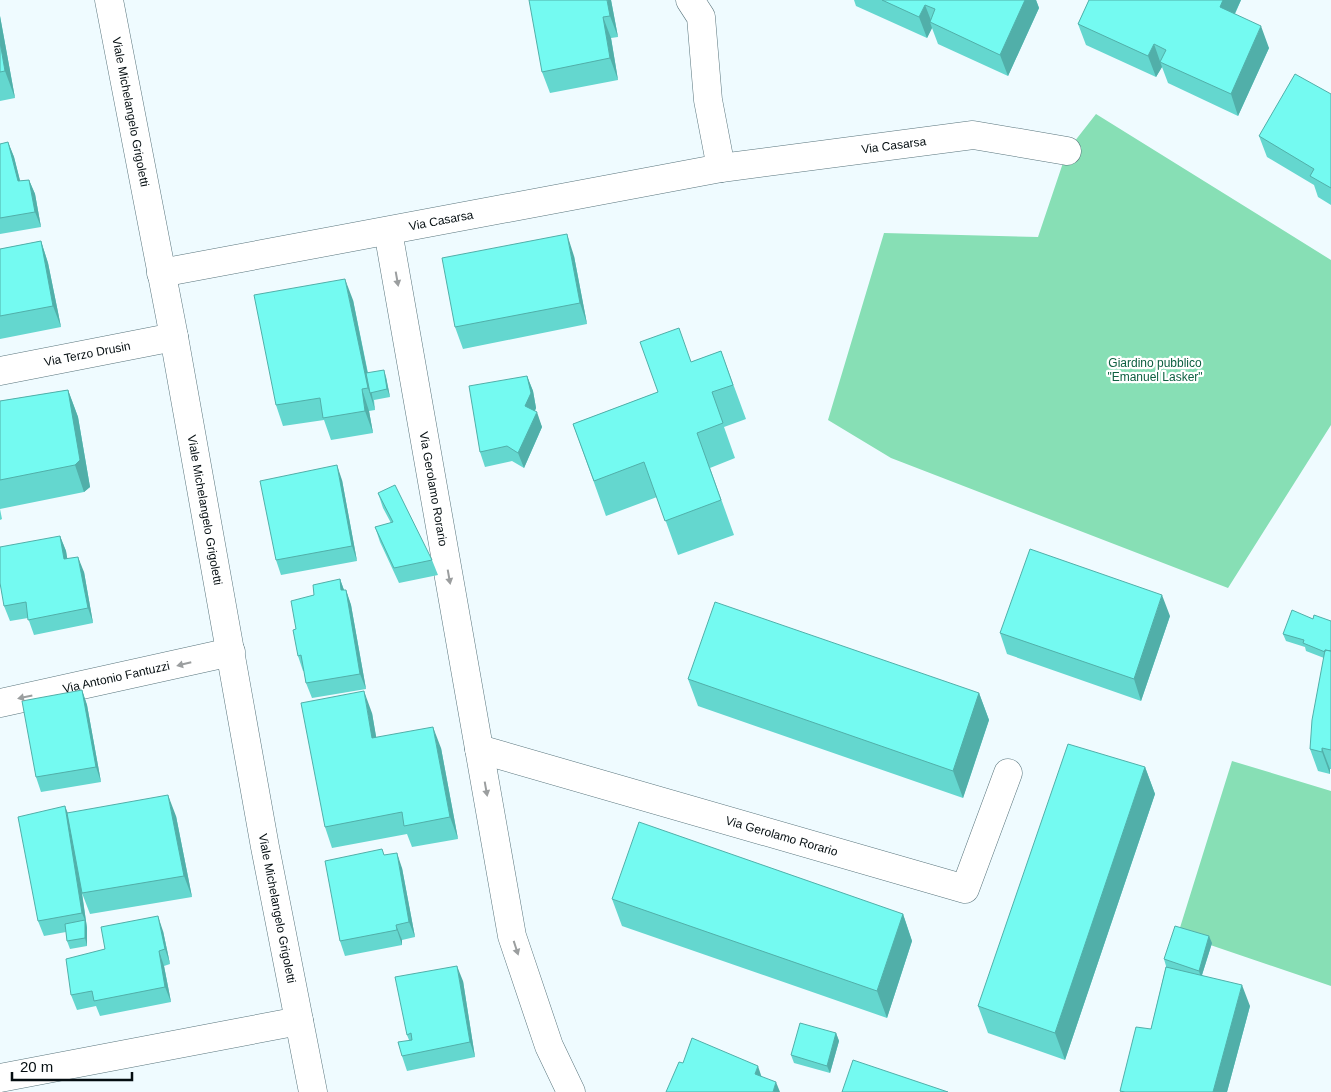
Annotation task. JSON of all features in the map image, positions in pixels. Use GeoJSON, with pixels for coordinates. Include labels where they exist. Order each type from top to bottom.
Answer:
{"type":"FeatureCollection","features":[{"type":"Feature","properties":{"kind":"street","name":"Viale Michelangelo Grigoletti"},"geometry":{"type":"LineString","coordinates":[[109,0],[174,337],[232,652],[265,847],[313,1092]]}},
{"type":"Feature","properties":{"kind":"street"},"geometry":{"type":"LineString","coordinates":[[690,0],[701,17],[708,100],[721,168]]}},
{"type":"Feature","properties":{"kind":"street","name":"Via Casarsa"},"geometry":{"type":"LineString","coordinates":[[161,273],[721,168],[974,135],[1067,152]]}},
{"type":"Feature","properties":{"kind":"street","name":"Via Gerolamo Rorario"},"geometry":{"type":"LineString","coordinates":[[388,231],[512,936],[549,1046],[570,1092]]}},
{"type":"Feature","properties":{"kind":"street","name":"Via Terzo Drusin"},"geometry":{"type":"LineString","coordinates":[[0,370],[174,337]]}},
{"type":"Feature","properties":{"kind":"street","name":"Via Antonio Fantuzzi"},"geometry":{"type":"LineString","coordinates":[[0,703],[232,652]]}},
{"type":"Feature","properties":{"kind":"street","name":"Via Gerolamo Rorario"},"geometry":{"type":"LineString","coordinates":[[479,749],[966,889],[1008,773]]}},
{"type":"Feature","properties":{"kind":"street"},"geometry":{"type":"LineString","coordinates":[[0,1078],[299,1021]]}},
{"type":"Feature","properties":{"kind":"green space","name":"Giardino pubblico \"Emanuel Lasker\""},"geometry":{"type":"Polygon","coordinates":[[[1096,114],[1331,260],[1331,425],[1228,588],[891,458],[828,420],[884,233],[1038,237],[1067,151],[1096,114]]]}},
{"type":"Feature","properties":{"kind":"green space"},"geometry":{"type":"Polygon","coordinates":[[[1232,761],[1331,791],[1331,986],[1178,934],[1232,761]]]}},
{"type":"Feature","properties":{"kind":"building"},"geometry":{"type":"Polygon","coordinates":[[[529,0],[607,0],[610,16],[603,17],[610,58],[542,72],[529,0]]]}},
{"type":"Feature","properties":{"kind":"building"},"geometry":{"type":"Polygon","coordinates":[[[882,0],[1025,0],[1000,55],[930,22],[935,9],[925,5],[919,17],[882,0]]]}},
{"type":"Feature","properties":{"kind":"building"},"geometry":{"type":"Polygon","coordinates":[[[1089,0],[1223,0],[1220,7],[1261,26],[1231,94],[1160,62],[1166,50],[1154,44],[1148,56],[1078,24],[1089,0]]]}},
{"type":"Feature","properties":{"kind":"building"},"geometry":{"type":"Polygon","coordinates":[[[0,42],[5,71],[0,72],[0,42]]]}},
{"type":"Feature","properties":{"kind":"building"},"geometry":{"type":"Polygon","coordinates":[[[1295,74],[1331,94],[1331,188],[1310,176],[1314,169],[1259,136],[1295,74]]]}},
{"type":"Feature","properties":{"kind":"building"},"geometry":{"type":"Polygon","coordinates":[[[8,142],[18,181],[29,180],[35,212],[0,218],[0,144],[8,142]]]}},
{"type":"Feature","properties":{"kind":"building"},"geometry":{"type":"Polygon","coordinates":[[[567,234],[580,303],[455,327],[442,258],[567,234]]]}},
{"type":"Feature","properties":{"kind":"building"},"geometry":{"type":"Polygon","coordinates":[[[41,241],[53,306],[0,316],[0,249],[41,241]]]}},
{"type":"Feature","properties":{"kind":"building"},"geometry":{"type":"Polygon","coordinates":[[[345,279],[368,388],[362,389],[365,411],[323,418],[320,398],[276,405],[254,295],[345,279]]]}},
{"type":"Feature","properties":{"kind":"building"},"geometry":{"type":"Polygon","coordinates":[[[679,328],[691,362],[721,351],[733,385],[712,392],[723,423],[697,433],[721,500],[665,521],[644,462],[594,481],[573,424],[658,392],[640,342],[679,328]]]}},
{"type":"Feature","properties":{"kind":"building"},"geometry":{"type":"Polygon","coordinates":[[[384,370],[387,389],[370,393],[366,373],[384,370]]]}},
{"type":"Feature","properties":{"kind":"building"},"geometry":{"type":"Polygon","coordinates":[[[527,376],[531,393],[525,406],[537,412],[518,453],[507,446],[480,452],[469,386],[527,376]]]}},
{"type":"Feature","properties":{"kind":"building"},"geometry":{"type":"Polygon","coordinates":[[[68,390],[80,460],[75,465],[0,480],[0,401],[68,390]]]}},
{"type":"Feature","properties":{"kind":"building"},"geometry":{"type":"Polygon","coordinates":[[[337,465],[352,546],[276,560],[260,481],[337,465]]]}},
{"type":"Feature","properties":{"kind":"building"},"geometry":{"type":"Polygon","coordinates":[[[395,485],[432,560],[394,568],[375,527],[393,522],[378,493],[395,485]]]}},
{"type":"Feature","properties":{"kind":"building"},"geometry":{"type":"Polygon","coordinates":[[[60,536],[64,559],[78,557],[88,608],[28,620],[26,602],[4,606],[0,583],[0,547],[60,536]]]}},
{"type":"Feature","properties":{"kind":"building"},"geometry":{"type":"Polygon","coordinates":[[[1030,549],[1162,595],[1134,679],[1000,633],[1030,549]]]}},
{"type":"Feature","properties":{"kind":"building"},"geometry":{"type":"Polygon","coordinates":[[[340,579],[341,590],[346,590],[360,674],[306,683],[301,655],[298,656],[293,630],[296,629],[291,601],[314,595],[313,585],[340,579]]]}},
{"type":"Feature","properties":{"kind":"building"},"geometry":{"type":"Polygon","coordinates":[[[715,602],[979,693],[953,771],[688,679],[715,602]]]}},
{"type":"Feature","properties":{"kind":"building"},"geometry":{"type":"Polygon","coordinates":[[[1292,610],[1313,619],[1314,615],[1331,621],[1331,651],[1325,650],[1325,652],[1303,643],[1304,640],[1283,634],[1292,610]]]}},
{"type":"Feature","properties":{"kind":"building"},"geometry":{"type":"Polygon","coordinates":[[[1325,650],[1331,651],[1331,750],[1322,748],[1322,752],[1310,749],[1312,720],[1325,650]]]}},
{"type":"Feature","properties":{"kind":"building"},"geometry":{"type":"Polygon","coordinates":[[[82,690],[96,767],[36,777],[22,701],[82,690]]]}},
{"type":"Feature","properties":{"kind":"building"},"geometry":{"type":"Polygon","coordinates":[[[364,691],[372,738],[433,727],[450,817],[404,826],[402,812],[325,827],[301,703],[364,691]]]}},
{"type":"Feature","properties":{"kind":"building"},"geometry":{"type":"Polygon","coordinates":[[[1068,744],[1145,767],[1055,1033],[978,1006],[1068,744]]]}},
{"type":"Feature","properties":{"kind":"building"},"geometry":{"type":"Polygon","coordinates":[[[168,795],[184,876],[82,893],[67,813],[168,795]]]}},
{"type":"Feature","properties":{"kind":"building"},"geometry":{"type":"Polygon","coordinates":[[[65,806],[82,913],[38,921],[18,817],[65,806]]]}},
{"type":"Feature","properties":{"kind":"building"},"geometry":{"type":"Polygon","coordinates":[[[639,822],[903,914],[877,991],[612,899],[639,822]]]}},
{"type":"Feature","properties":{"kind":"building"},"geometry":{"type":"Polygon","coordinates":[[[382,849],[384,855],[397,853],[409,922],[396,925],[397,930],[340,941],[325,861],[382,849]]]}},
{"type":"Feature","properties":{"kind":"building"},"geometry":{"type":"Polygon","coordinates":[[[158,916],[165,949],[159,951],[165,987],[94,1001],[92,991],[71,995],[66,959],[105,949],[101,927],[158,916]]]}},
{"type":"Feature","properties":{"kind":"building"},"geometry":{"type":"Polygon","coordinates":[[[85,920],[85,938],[67,941],[65,924],[85,920]]]}},
{"type":"Feature","properties":{"kind":"building"},"geometry":{"type":"Polygon","coordinates":[[[1175,926],[1209,936],[1199,971],[1164,959],[1175,926]]]}},
{"type":"Feature","properties":{"kind":"building"},"geometry":{"type":"Polygon","coordinates":[[[457,966],[470,1042],[402,1056],[398,1042],[412,1040],[411,1033],[407,1035],[395,977],[457,966]]]}},
{"type":"Feature","properties":{"kind":"building"},"geometry":{"type":"Polygon","coordinates":[[[1166,967],[1242,985],[1213,1092],[1120,1091],[1136,1027],[1151,1029],[1166,967]]]}},
{"type":"Feature","properties":{"kind":"building"},"geometry":{"type":"Polygon","coordinates":[[[800,1023],[836,1033],[827,1066],[791,1055],[800,1023]]]}},
{"type":"Feature","properties":{"kind":"building"},"geometry":{"type":"Polygon","coordinates":[[[692,1038],[758,1066],[755,1074],[776,1082],[773,1092],[666,1092],[679,1062],[683,1063],[692,1038]]]}},
{"type":"Feature","properties":{"kind":"building"},"geometry":{"type":"Polygon","coordinates":[[[853,1060],[948,1092],[842,1092],[853,1060]]]}}]}
